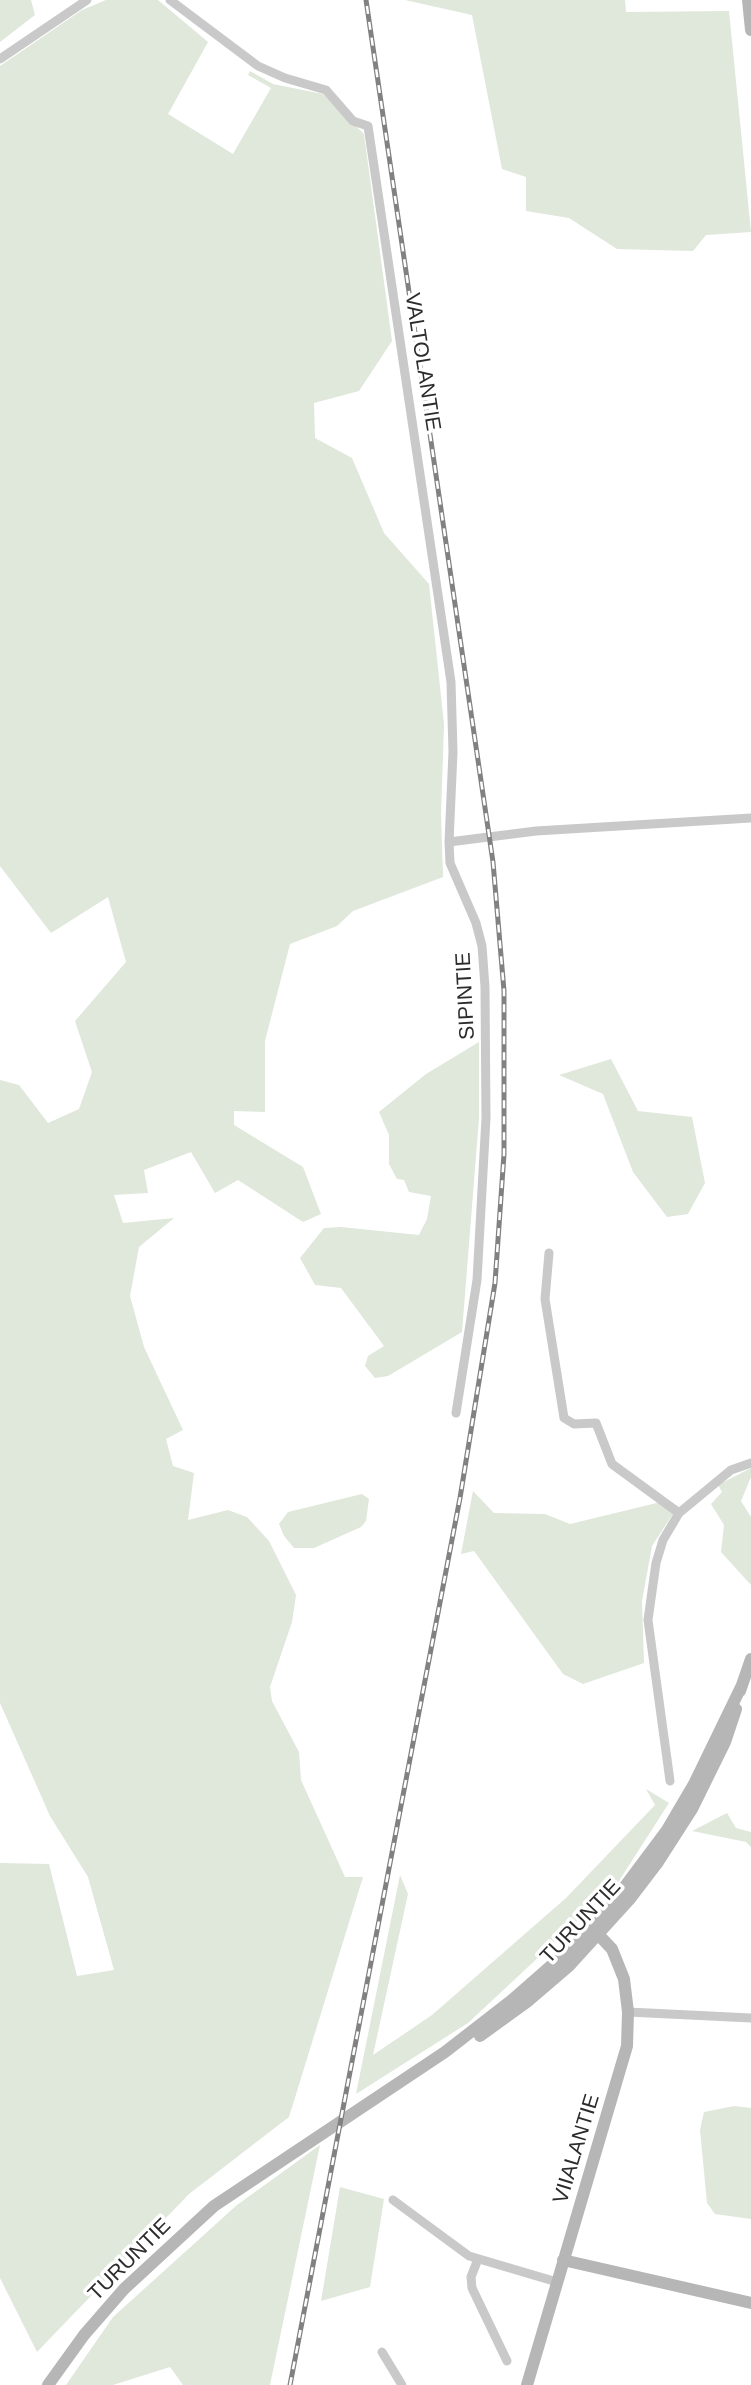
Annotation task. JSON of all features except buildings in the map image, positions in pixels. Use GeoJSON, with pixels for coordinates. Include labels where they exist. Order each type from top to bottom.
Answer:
{"type":"FeatureCollection","features":[{"type":"Feature","properties":{"kind":"main road"},"geometry":{"type":"LineString","coordinates":[[748,0],[751,30]]}},
{"type":"Feature","properties":{"kind":"main road","name":"TURUNTIE"},"geometry":{"type":"LineString","coordinates":[[48,2385],[84,2335],[124,2290],[183,2233],[249,2179],[360,2108],[416,2078],[504,2020],[569,1966],[658,1862],[692,1809],[725,1742],[751,1660]]}},
{"type":"Feature","properties":{"kind":"main road","name":"VIIALANTIE"},"geometry":{"type":"LineString","coordinates":[[527,2385],[622,2068],[628,2012],[619,1965],[612,1948],[596,1932]]}},
{"type":"Feature","properties":{"kind":"main road"},"geometry":{"type":"LineString","coordinates":[[563,2260],[751,2303]]}},
{"type":"Feature","properties":{"kind":"street"},"geometry":{"type":"LineString","coordinates":[[0,59],[87,0]]}},
{"type":"Feature","properties":{"kind":"street","name":"VALTOLANTIE"},"geometry":{"type":"LineString","coordinates":[[170,0],[258,66],[285,78],[326,90],[353,121],[368,126],[451,682],[453,752],[449,842]]}},
{"type":"Feature","properties":{"kind":"street"},"geometry":{"type":"LineString","coordinates":[[449,842],[536,831],[751,818]]}},
{"type":"Feature","properties":{"kind":"street","name":"SIPINTIE"},"geometry":{"type":"LineString","coordinates":[[449,842],[450,863],[476,923],[482,946],[485,987],[486,1118],[477,1280],[456,1413]]}},
{"type":"Feature","properties":{"kind":"street"},"geometry":{"type":"LineString","coordinates":[[549,1254],[545,1299],[564,1418],[573,1424],[596,1423],[612,1464],[679,1513]]}},
{"type":"Feature","properties":{"kind":"street"},"geometry":{"type":"LineString","coordinates":[[670,1781],[648,1620],[656,1563],[663,1540],[679,1513],[731,1470],[751,1463]]}},
{"type":"Feature","properties":{"kind":"street"},"geometry":{"type":"LineString","coordinates":[[628,2012],[751,2018]]}},
{"type":"Feature","properties":{"kind":"street"},"geometry":{"type":"LineString","coordinates":[[393,2200],[478,2259],[557,2282]]}},
{"type":"Feature","properties":{"kind":"street"},"geometry":{"type":"LineString","coordinates":[[478,2259],[471,2277],[472,2288],[507,2361]]}},
{"type":"Feature","properties":{"kind":"street"},"geometry":{"type":"LineString","coordinates":[[382,2352],[402,2385]]}},
{"type":"Feature","properties":{"kind":"shaded area"},"geometry":{"type":"Polygon","coordinates":[[[0,0],[31,0],[35,15],[0,42],[0,0]]]}},
{"type":"Feature","properties":{"kind":"shaded area"},"geometry":{"type":"Polygon","coordinates":[[[106,0],[158,0],[208,42],[168,114],[233,154],[271,88],[248,75],[250,71],[273,84],[323,94],[364,134],[392,341],[359,391],[314,403],[315,438],[352,458],[384,533],[429,584],[444,724],[441,814],[443,877],[353,911],[337,926],[290,944],[265,1041],[265,1112],[234,1111],[234,1125],[303,1167],[321,1214],[303,1222],[238,1180],[215,1193],[191,1152],[144,1170],[148,1193],[114,1195],[123,1223],[174,1218],[139,1247],[130,1296],[144,1347],[183,1430],[166,1439],[173,1466],[194,1473],[188,1520],[228,1510],[247,1517],[269,1541],[296,1595],[292,1622],[270,1687],[272,1701],[299,1752],[301,1780],[345,1877],[363,1877],[289,2117],[189,2194],[37,2352],[0,2278],[0,1863],[49,1864],[77,1976],[114,1970],[88,1877],[50,1816],[0,1703],[0,1080],[19,1085],[48,1123],[79,1109],[92,1072],[75,1021],[126,962],[108,897],[51,933],[0,866],[0,66],[82,10],[106,0]]]}},
{"type":"Feature","properties":{"kind":"shaded area"},"geometry":{"type":"Polygon","coordinates":[[[405,0],[625,0],[626,12],[729,11],[751,232],[706,235],[693,251],[617,249],[569,218],[526,211],[526,177],[502,169],[472,15],[405,0]]]}},
{"type":"Feature","properties":{"kind":"shaded area"},"geometry":{"type":"Polygon","coordinates":[[[479,1042],[479,1118],[462,1332],[388,1376],[375,1378],[365,1366],[368,1356],[384,1346],[341,1288],[315,1285],[300,1258],[324,1228],[341,1227],[419,1235],[427,1219],[431,1196],[409,1192],[404,1180],[397,1179],[389,1164],[389,1135],[379,1112],[426,1074],[479,1042]]]}},
{"type":"Feature","properties":{"kind":"shaded area"},"geometry":{"type":"Polygon","coordinates":[[[611,1059],[638,1111],[692,1117],[705,1183],[688,1214],[667,1217],[633,1172],[603,1094],[559,1075],[611,1059]]]}},
{"type":"Feature","properties":{"kind":"shaded area"},"geometry":{"type":"Polygon","coordinates":[[[751,1468],[751,1477],[741,1501],[751,1517],[751,1585],[721,1552],[724,1525],[711,1504],[722,1492],[718,1485],[751,1468]]]}},
{"type":"Feature","properties":{"kind":"shaded area"},"geometry":{"type":"Polygon","coordinates":[[[473,1491],[494,1513],[545,1514],[570,1524],[665,1501],[678,1506],[652,1546],[642,1601],[644,1663],[583,1684],[563,1674],[474,1551],[461,1554],[473,1491]]]}},
{"type":"Feature","properties":{"kind":"shaded area"},"geometry":{"type":"Polygon","coordinates":[[[362,1494],[369,1499],[366,1521],[361,1527],[314,1548],[294,1548],[284,1536],[279,1524],[288,1512],[362,1494]]]}},
{"type":"Feature","properties":{"kind":"shaded area"},"geometry":{"type":"Polygon","coordinates":[[[646,1789],[669,1803],[617,1884],[468,2023],[356,2094],[400,1875],[408,1894],[373,2055],[432,2015],[566,1898],[655,1805],[646,1789]]]}},
{"type":"Feature","properties":{"kind":"shaded area"},"geometry":{"type":"Polygon","coordinates":[[[727,1813],[736,1828],[751,1832],[751,1847],[746,1842],[692,1831],[727,1813]]]}},
{"type":"Feature","properties":{"kind":"shaded area"},"geometry":{"type":"Polygon","coordinates":[[[734,2106],[751,2108],[751,2219],[715,2214],[707,2203],[700,2130],[704,2112],[734,2106]]]}},
{"type":"Feature","properties":{"kind":"shaded area"},"geometry":{"type":"Polygon","coordinates":[[[320,2145],[270,2385],[183,2385],[170,2367],[113,2385],[66,2385],[113,2317],[237,2205],[320,2145]]]}},
{"type":"Feature","properties":{"kind":"shaded area"},"geometry":{"type":"Polygon","coordinates":[[[340,2187],[384,2199],[370,2287],[321,2301],[340,2187]]]}},
{"type":"Feature","properties":{"kind":"railway"},"geometry":{"type":"LineString","coordinates":[[290,2385],[460,1498],[495,1283],[504,1154],[504,991],[493,862],[366,0]]}}]}
